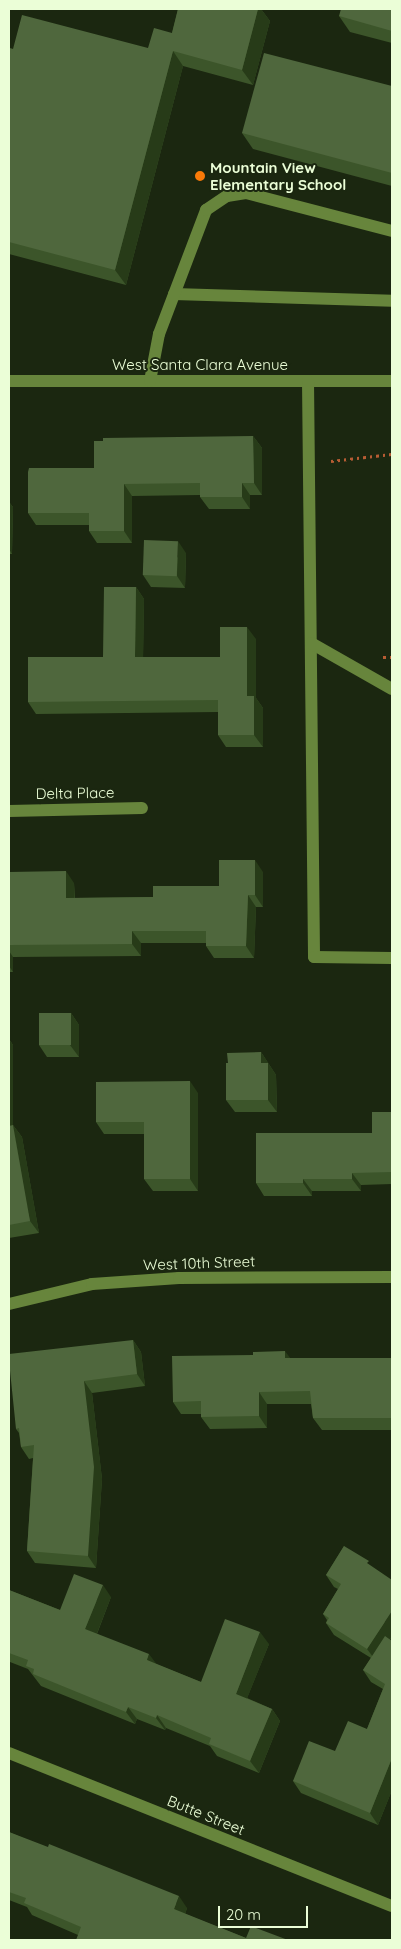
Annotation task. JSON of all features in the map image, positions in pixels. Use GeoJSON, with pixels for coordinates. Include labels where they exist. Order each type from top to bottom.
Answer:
{"type":"FeatureCollection","features":[{"type":"Feature","properties":{"kind":"street"},"geometry":{"type":"LineString","coordinates":[[150,381],[159,334],[206,210],[227,196],[246,193],[392,230]]}},
{"type":"Feature","properties":{"kind":"street"},"geometry":{"type":"LineString","coordinates":[[174,294],[392,301]]}},
{"type":"Feature","properties":{"kind":"street"},"geometry":{"type":"LineString","coordinates":[[308,381],[314,957],[392,958]]}},
{"type":"Feature","properties":{"kind":"street","name":"West Santa Clara Avenue"},"geometry":{"type":"LineString","coordinates":[[9,382],[392,381]]}},
{"type":"Feature","properties":{"kind":"street"},"geometry":{"type":"LineString","coordinates":[[311,643],[392,689]]}},
{"type":"Feature","properties":{"kind":"street","name":"Delta Place"},"geometry":{"type":"LineString","coordinates":[[9,811],[142,808]]}},
{"type":"Feature","properties":{"kind":"street","name":"West 10th Street"},"geometry":{"type":"LineString","coordinates":[[9,1304],[92,1284],[170,1278],[392,1277]]}},
{"type":"Feature","properties":{"kind":"street","name":"Butte Street"},"geometry":{"type":"LineString","coordinates":[[9,1754],[392,1906]]}},
{"type":"Feature","properties":{"kind":"path"},"geometry":{"type":"LineString","coordinates":[[309,464],[392,454]]}},
{"type":"Feature","properties":{"kind":"path"},"geometry":{"type":"LineString","coordinates":[[380,657],[392,657]]}},
{"type":"Feature","properties":{"kind":"building"},"geometry":{"type":"Polygon","coordinates":[[[178,9],[258,9],[242,70],[173,51],[115,270],[9,242],[9,48],[13,49],[22,15],[148,48],[154,28],[172,33],[178,9]]]}},
{"type":"Feature","properties":{"kind":"building"},"geometry":{"type":"Polygon","coordinates":[[[341,9],[392,9],[392,31],[339,16],[341,9]]]}},
{"type":"Feature","properties":{"kind":"building"},"geometry":{"type":"Polygon","coordinates":[[[264,53],[392,86],[392,173],[242,133],[264,53]]]}},
{"type":"Feature","properties":{"kind":"building"},"geometry":{"type":"Polygon","coordinates":[[[253,436],[254,483],[242,483],[242,497],[200,497],[200,483],[124,484],[124,531],[89,531],[89,513],[28,513],[29,468],[94,468],[94,441],[103,441],[103,438],[253,436]]]}},
{"type":"Feature","properties":{"kind":"building"},"geometry":{"type":"Polygon","coordinates":[[[144,540],[178,541],[177,576],[143,575],[144,540]]]}},
{"type":"Feature","properties":{"kind":"building"},"geometry":{"type":"Polygon","coordinates":[[[104,587],[136,587],[135,657],[220,657],[220,627],[247,627],[247,696],[254,696],[254,735],[218,735],[218,700],[28,702],[28,657],[103,657],[104,587]]]}},
{"type":"Feature","properties":{"kind":"building"},"geometry":{"type":"Polygon","coordinates":[[[219,860],[255,860],[255,895],[248,895],[246,946],[206,946],[206,931],[132,931],[132,944],[9,945],[9,872],[66,871],[66,898],[153,897],[153,886],[219,886],[219,860]]]}},
{"type":"Feature","properties":{"kind":"building"},"geometry":{"type":"Polygon","coordinates":[[[39,1013],[71,1013],[71,1045],[39,1045],[39,1013]]]}},
{"type":"Feature","properties":{"kind":"building"},"geometry":{"type":"Polygon","coordinates":[[[261,1052],[261,1063],[268,1063],[268,1100],[226,1100],[227,1053],[261,1052]]]}},
{"type":"Feature","properties":{"kind":"building"},"geometry":{"type":"Polygon","coordinates":[[[190,1081],[190,1179],[144,1179],[144,1122],[96,1122],[96,1082],[190,1081]]]}},
{"type":"Feature","properties":{"kind":"building"},"geometry":{"type":"Polygon","coordinates":[[[372,1112],[392,1112],[392,1172],[352,1173],[352,1179],[303,1179],[303,1183],[256,1183],[256,1133],[372,1133],[372,1112]]]}},
{"type":"Feature","properties":{"kind":"building"},"geometry":{"type":"Polygon","coordinates":[[[13,1125],[30,1221],[9,1225],[9,1126],[13,1125]]]}},
{"type":"Feature","properties":{"kind":"building"},"geometry":{"type":"Polygon","coordinates":[[[133,1340],[137,1374],[84,1381],[94,1467],[88,1556],[27,1551],[34,1445],[21,1447],[19,1428],[16,1429],[9,1354],[133,1340]]]}},
{"type":"Feature","properties":{"kind":"building"},"geometry":{"type":"Polygon","coordinates":[[[285,1351],[285,1358],[392,1358],[392,1418],[313,1418],[310,1391],[259,1392],[259,1416],[201,1417],[201,1401],[173,1402],[172,1356],[253,1355],[253,1352],[285,1351]]]}},
{"type":"Feature","properties":{"kind":"building"},"geometry":{"type":"Polygon","coordinates":[[[344,1546],[369,1561],[367,1563],[392,1580],[392,1611],[367,1649],[326,1623],[329,1618],[323,1614],[341,1584],[326,1575],[344,1546]]]}},
{"type":"Feature","properties":{"kind":"building"},"geometry":{"type":"Polygon","coordinates":[[[74,1574],[103,1585],[85,1629],[149,1654],[147,1660],[201,1682],[225,1619],[260,1632],[236,1694],[272,1709],[250,1761],[209,1744],[211,1738],[157,1715],[156,1718],[128,1707],[126,1712],[33,1674],[34,1669],[26,1666],[28,1660],[9,1653],[9,1590],[60,1610],[74,1574]]]}},
{"type":"Feature","properties":{"kind":"building"},"geometry":{"type":"Polygon","coordinates":[[[385,1636],[392,1641],[392,1758],[370,1813],[293,1781],[309,1741],[335,1751],[348,1721],[367,1729],[385,1684],[363,1670],[385,1636]]]}},
{"type":"Feature","properties":{"kind":"building"},"geometry":{"type":"Polygon","coordinates":[[[9,1832],[48,1847],[49,1844],[179,1896],[174,1909],[246,1938],[251,1926],[288,1940],[76,1940],[81,1927],[24,1903],[26,1898],[9,1892],[9,1832]]]}},
{"type":"Feature","properties":{"kind":"place","name":"Mountain View Elementary School"},"geometry":{"type":"Point","coordinates":[200,176]}}]}
